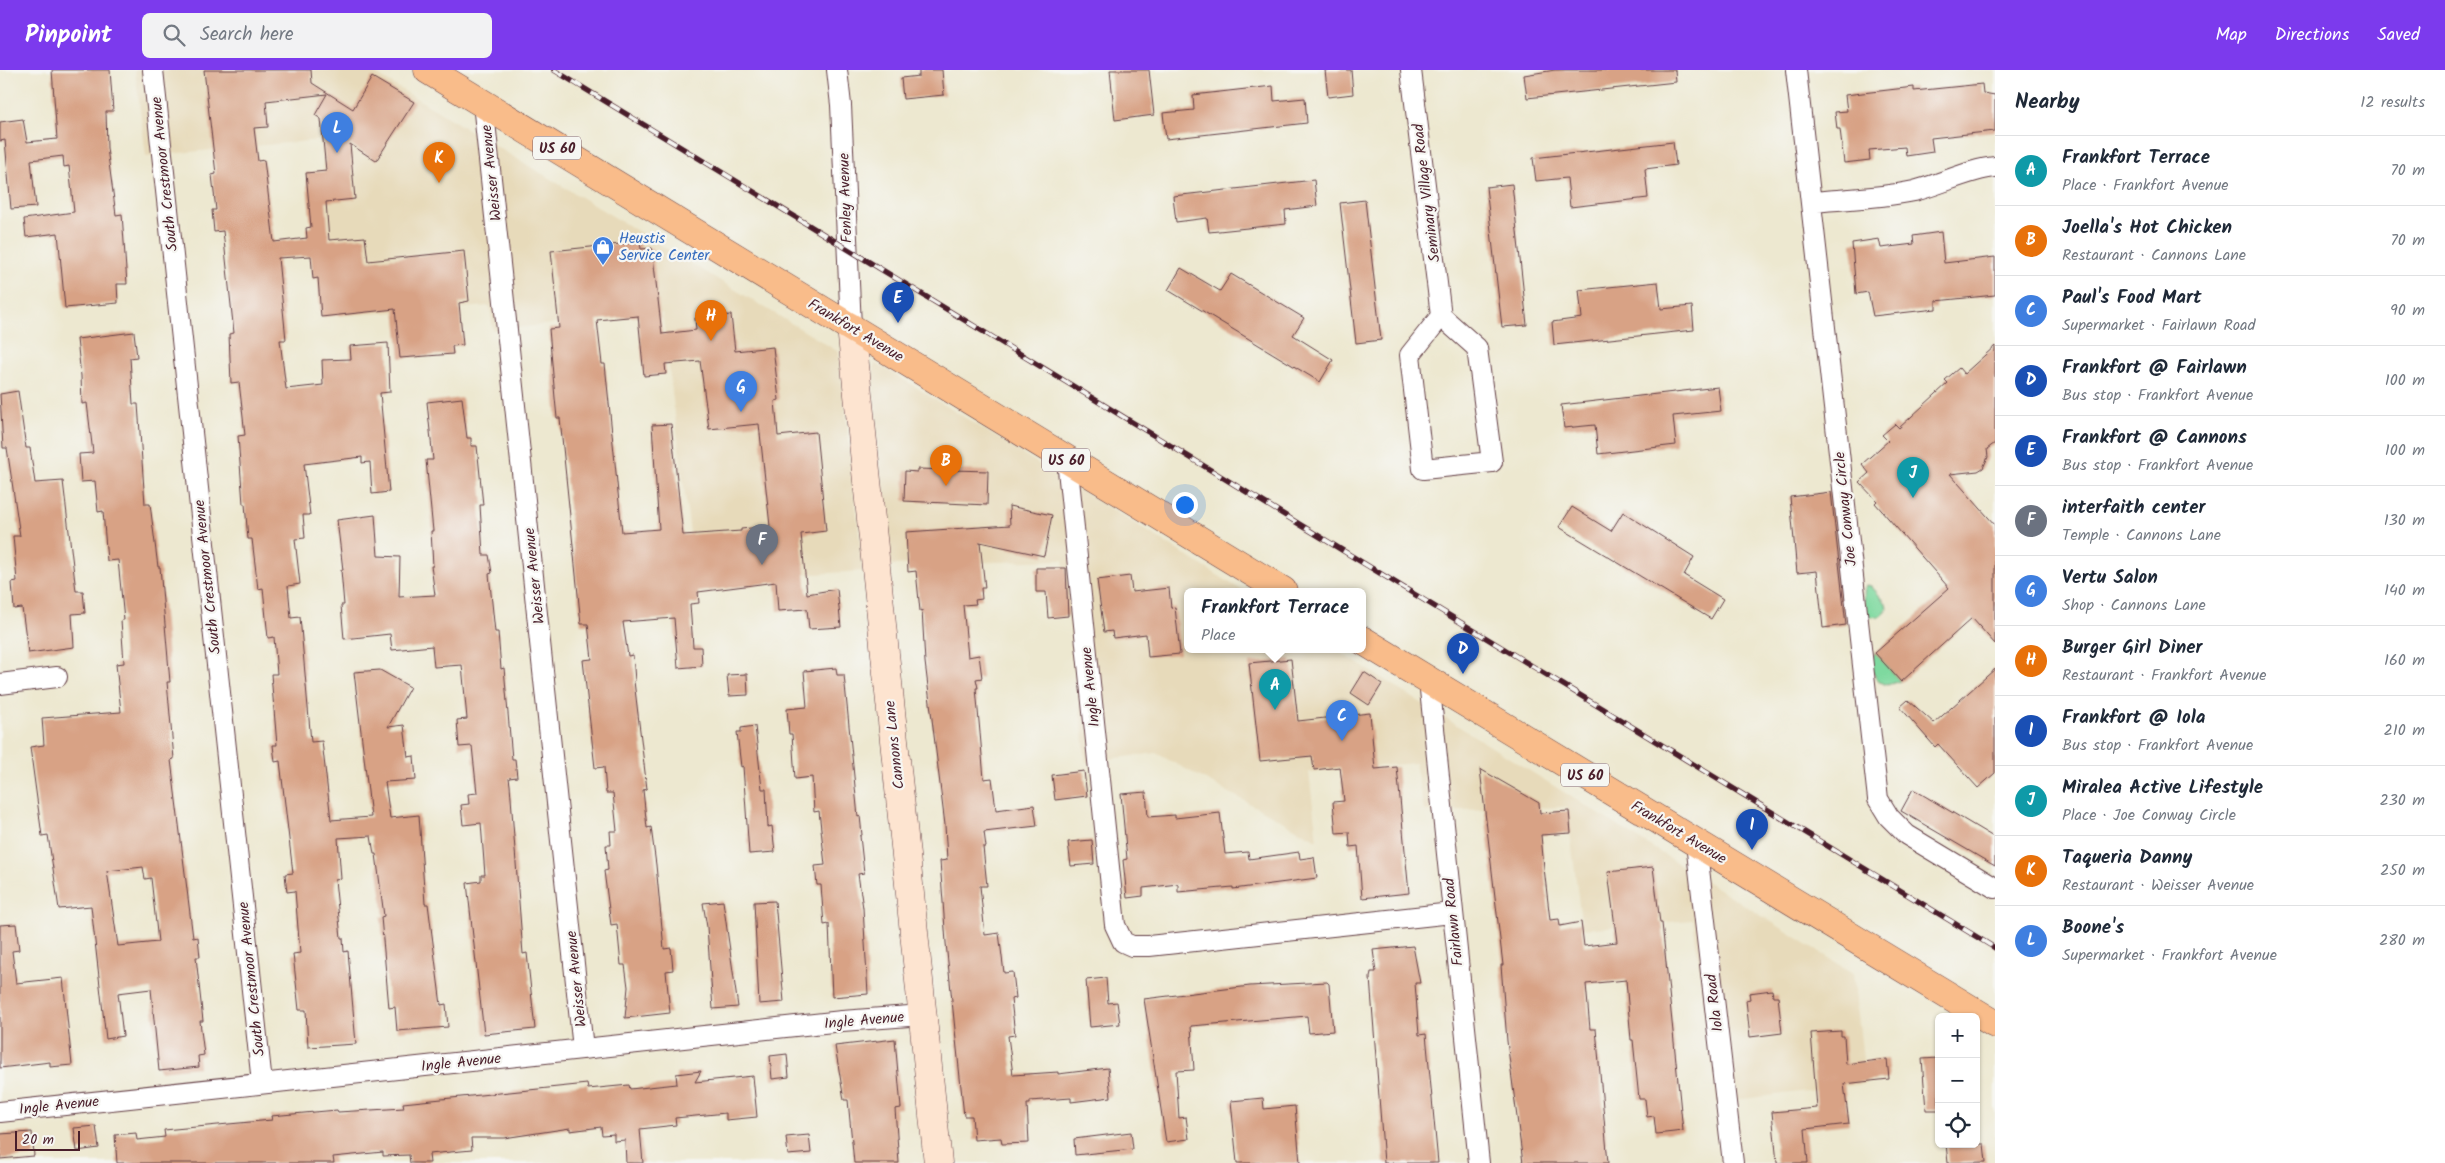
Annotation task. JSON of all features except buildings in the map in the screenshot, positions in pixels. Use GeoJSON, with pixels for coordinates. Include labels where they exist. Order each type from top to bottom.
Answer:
{"type":"FeatureCollection","features":[{"type":"Feature","properties":{"kind":"main road","name":"Frankfort Avenue"},"geometry":{"type":"LineString","coordinates":[[428,70],[1278,588]]}},
{"type":"Feature","properties":{"kind":"main road","name":"Cannons Lane"},"geometry":{"type":"LineString","coordinates":[[851,327],[938,1163]]}},
{"type":"Feature","properties":{"kind":"main road","name":"Frankfort Avenue"},"geometry":{"type":"LineString","coordinates":[[1366,642],[1995,1024]]}},
{"type":"Feature","properties":{"kind":"street","name":"South Crestmoor Avenue"},"geometry":{"type":"LineString","coordinates":[[153,70],[262,1083]]}},
{"type":"Feature","properties":{"kind":"street","name":"Fenley Avenue"},"geometry":{"type":"LineString","coordinates":[[837,70],[841,105],[851,327]]}},
{"type":"Feature","properties":{"kind":"street","name":"Seminary Village Road"},"geometry":{"type":"LineString","coordinates":[[1411,70],[1441,316]]}},
{"type":"Feature","properties":{"kind":"street","name":"Joe Conway Circle"},"geometry":{"type":"LineString","coordinates":[[1796,70],[1878,799],[1889,817],[1906,835],[1995,888]]}},
{"type":"Feature","properties":{"kind":"street","name":"Weisser Avenue"},"geometry":{"type":"LineString","coordinates":[[483,104],[583,1049]]}},
{"type":"Feature","properties":{"kind":"street"},"geometry":{"type":"LineString","coordinates":[[1811,202],[1912,191],[1947,182],[1986,168],[1995,168]]}},
{"type":"Feature","properties":{"kind":"street"},"geometry":{"type":"LineString","coordinates":[[1441,316],[1477,348],[1492,462],[1423,469],[1410,355],[1441,316]]}},
{"type":"Feature","properties":{"kind":"street","name":"Ingle Avenue"},"geometry":{"type":"LineString","coordinates":[[1067,460],[1115,924],[1123,942],[1132,946],[1149,946],[1452,913]]}},
{"type":"Feature","properties":{"kind":"street"},"geometry":{"type":"LineString","coordinates":[[0,684],[57,677]]}},
{"type":"Feature","properties":{"kind":"street","name":"Fairlawn Road"},"geometry":{"type":"LineString","coordinates":[[1429,680],[1479,1163]]}},
{"type":"Feature","properties":{"kind":"street","name":"Iola Road"},"geometry":{"type":"LineString","coordinates":[[1696,843],[1733,1163]]}},
{"type":"Feature","properties":{"kind":"street","name":"Ingle Avenue"},"geometry":{"type":"LineString","coordinates":[[0,1112],[583,1049],[923,1015]]}},
{"type":"Feature","properties":{"kind":"shaded area"},"geometry":{"type":"Polygon","coordinates":[[[135,70],[369,70],[839,352],[863,571],[696,581],[662,313],[493,330],[490,306],[339,316],[320,140],[146,156],[135,70]]]}},
{"type":"Feature","properties":{"kind":"shaded area"},"geometry":{"type":"Polygon","coordinates":[[[875,364],[890,371],[1238,588],[1184,588],[1184,653],[1341,653],[1853,973],[1866,1084],[1717,1102],[1693,920],[1582,929],[1567,807],[1424,811],[1415,763],[1309,772],[1317,840],[1156,753],[1086,762],[1063,560],[887,565],[872,382],[875,364]]]}},
{"type":"Feature","properties":{"kind":"green space"},"geometry":{"type":"Polygon","coordinates":[[[1866,585],[1871,586],[1886,603],[1887,608],[1881,616],[1871,617],[1867,611],[1864,597],[1866,585]]]}},
{"type":"Feature","properties":{"kind":"green space"},"geometry":{"type":"Polygon","coordinates":[[[1875,653],[1900,681],[1887,685],[1878,680],[1871,667],[1872,658],[1875,653]]]}},
{"type":"Feature","properties":{"kind":"railway"},"geometry":{"type":"LineString","coordinates":[[554,70],[1995,948]]}},
{"type":"Feature","properties":{"kind":"place","name":"Boone's"},"geometry":{"type":"Point","coordinates":[337,153]}},
{"type":"Feature","properties":{"kind":"place","name":"Taqueria Danny"},"geometry":{"type":"Point","coordinates":[439,183]}},
{"type":"Feature","properties":{"kind":"place","name":"Heustis Service Center"},"geometry":{"type":"Point","coordinates":[603,266]}},
{"type":"Feature","properties":{"kind":"place","name":"Frankfort @ Cannons"},"geometry":{"type":"Point","coordinates":[898,323]}},
{"type":"Feature","properties":{"kind":"place","name":"Burger Girl Diner"},"geometry":{"type":"Point","coordinates":[711,341]}},
{"type":"Feature","properties":{"kind":"place","name":"Vertu Salon"},"geometry":{"type":"Point","coordinates":[741,412]}},
{"type":"Feature","properties":{"kind":"place","name":"Joella's Hot Chicken"},"geometry":{"type":"Point","coordinates":[946,486]}},
{"type":"Feature","properties":{"kind":"place","name":"Miralea Active Lifestyle"},"geometry":{"type":"Point","coordinates":[1913,498]}},
{"type":"Feature","properties":{"kind":"place","name":"interfaith center"},"geometry":{"type":"Point","coordinates":[762,565]}},
{"type":"Feature","properties":{"kind":"place","name":"Frankfort @ Fairlawn"},"geometry":{"type":"Point","coordinates":[1463,674]}},
{"type":"Feature","properties":{"kind":"place","name":"Frankfort Terrace"},"geometry":{"type":"Point","coordinates":[1275,710]}},
{"type":"Feature","properties":{"kind":"place","name":"Paul's Food Mart"},"geometry":{"type":"Point","coordinates":[1342,741]}},
{"type":"Feature","properties":{"kind":"place","name":"Frankfort @ Iola"},"geometry":{"type":"Point","coordinates":[1752,850]}}]}
